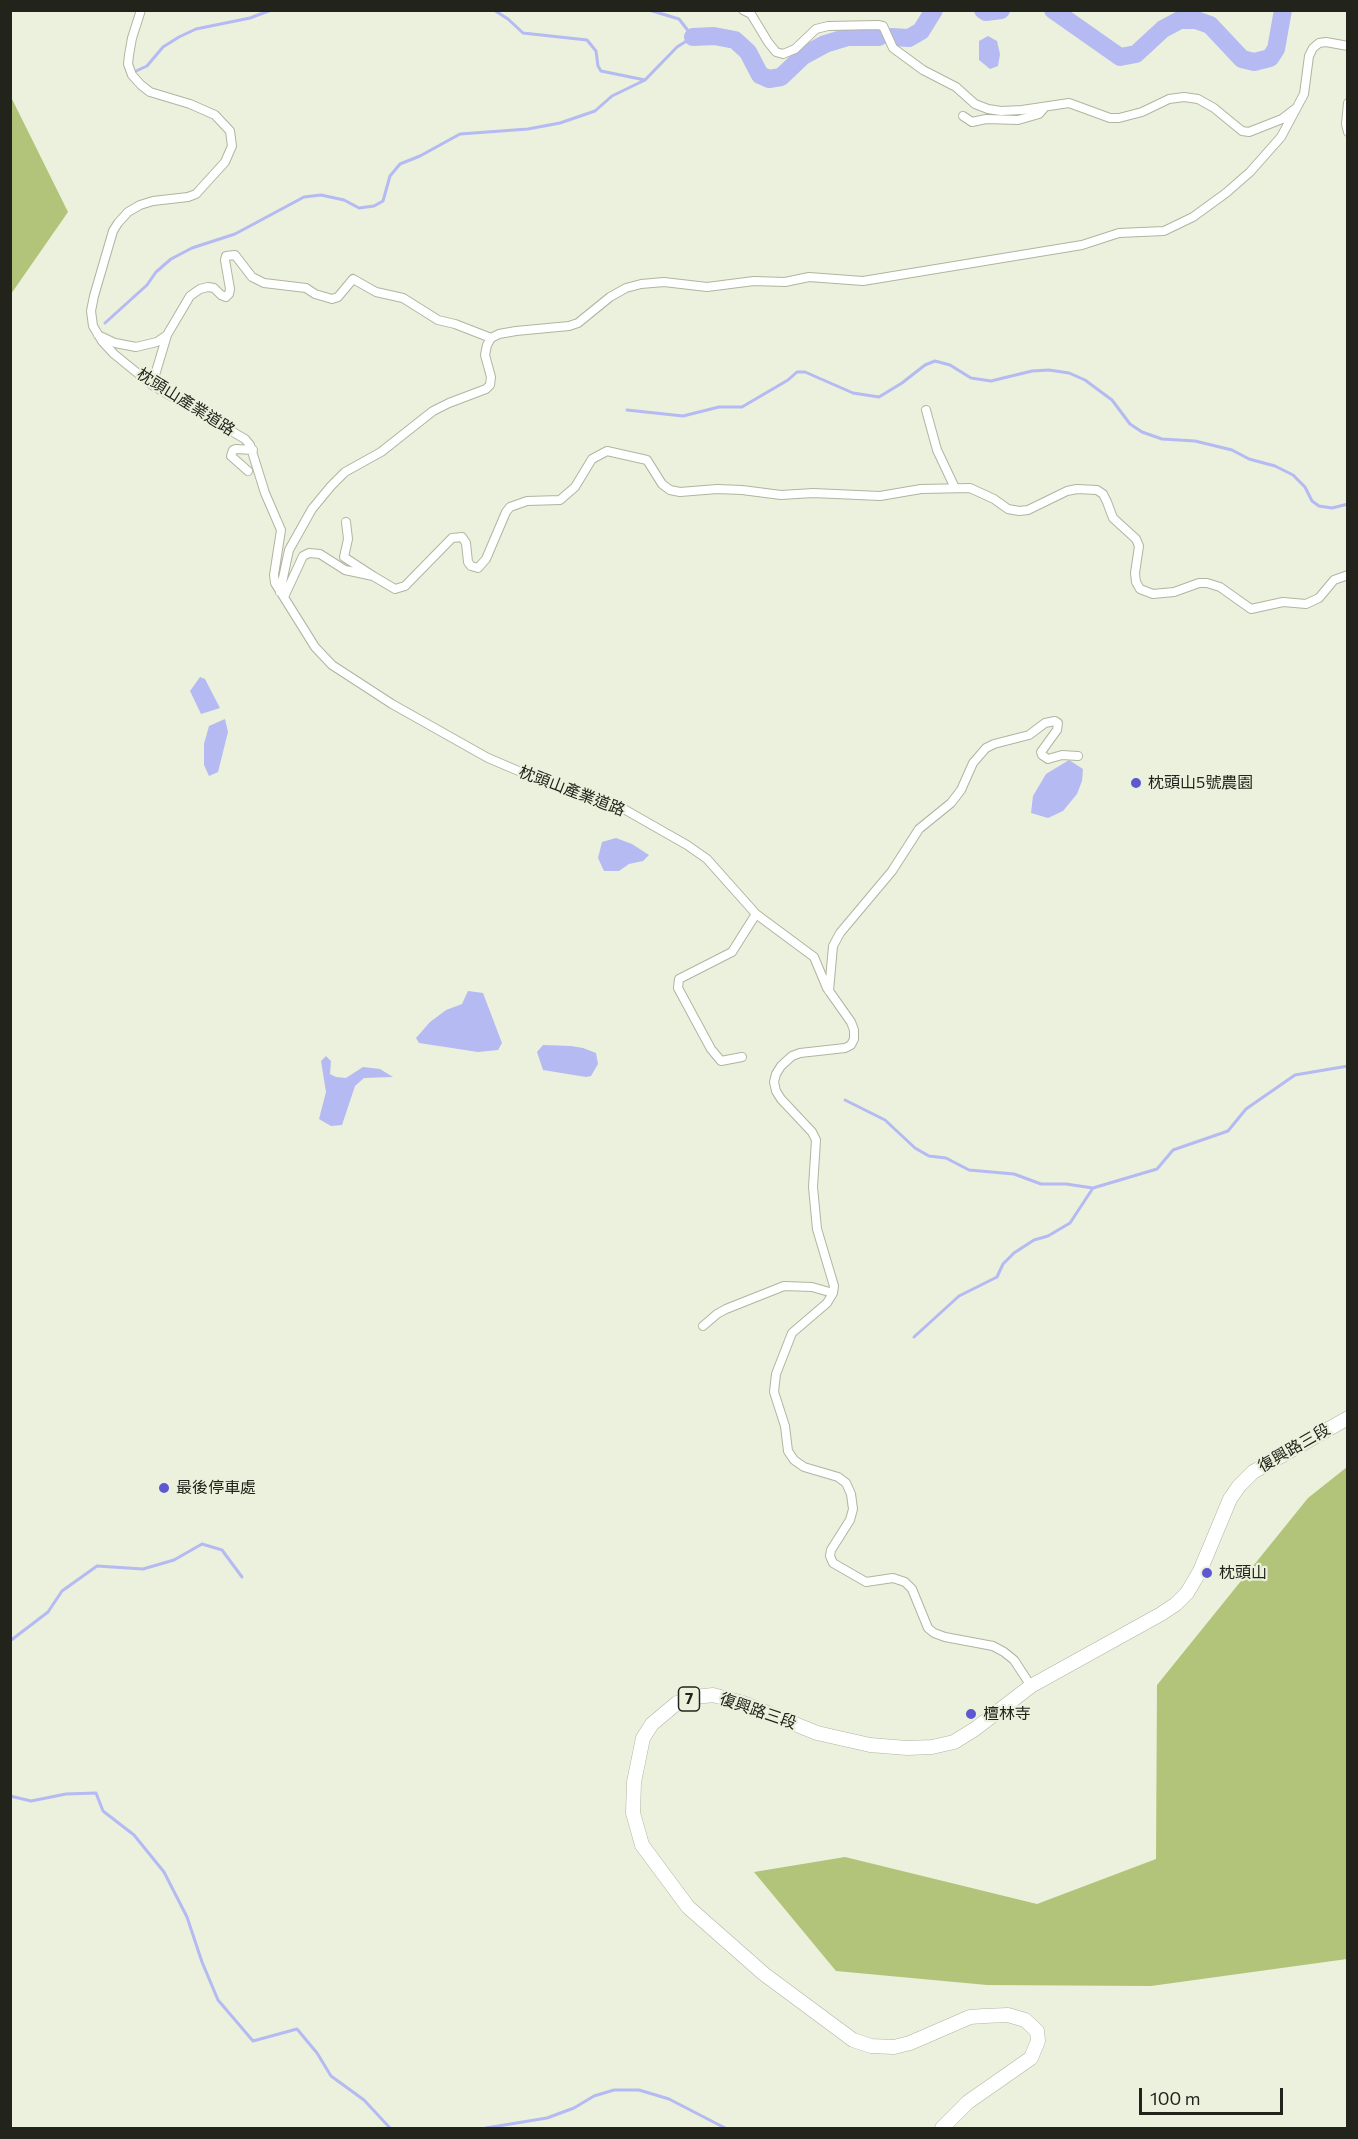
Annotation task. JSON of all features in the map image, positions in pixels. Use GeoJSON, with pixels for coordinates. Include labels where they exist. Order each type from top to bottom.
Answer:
{"type":"FeatureCollection","features":[{"type":"Feature","properties":{"kind":"main road","name":"復興路三段"},"geometry":{"type":"LineString","coordinates":[[942,2128],[968,2102],[1031,2058],[1038,2041],[1037,2031],[1025,2020],[1008,2015],[970,2017],[910,2043],[894,2047],[871,2046],[854,2040],[764,1974],[688,1906],[642,1845],[633,1813],[634,1782],[643,1738],[652,1724],[677,1703],[695,1696],[713,1695],[743,1703],[827,1735],[870,1746],[932,1747],[954,1742],[975,1729],[1031,1686],[1176,1604],[1187,1593],[1200,1571],[1230,1499],[1239,1486],[1253,1472],[1347,1418]]}},
{"type":"Feature","properties":{"kind":"street"},"geometry":{"type":"LineString","coordinates":[[141,10],[129,55],[128,64],[132,75],[150,92],[190,104],[215,115],[230,131],[232,146],[225,162],[196,194],[140,205],[128,212],[113,231],[91,311],[93,326],[98,335],[115,343],[136,347],[157,342],[167,336]]}},
{"type":"Feature","properties":{"kind":"street"},"geometry":{"type":"LineString","coordinates":[[743,10],[751,15],[776,52],[783,54],[795,49],[816,29],[828,26],[883,26],[893,48],[923,70],[956,87],[975,104],[1001,111],[1069,103],[1110,118],[1119,118],[1142,112],[1169,99],[1184,97],[1198,99],[1214,108],[1242,131],[1249,132],[1282,119],[1298,107]]}},
{"type":"Feature","properties":{"kind":"street"},"geometry":{"type":"LineString","coordinates":[[282,594],[288,550],[312,509],[345,472],[381,452],[433,411],[486,389],[492,377],[485,355],[490,338],[516,331],[569,326],[578,323],[610,297],[626,288],[641,284],[664,282],[706,287],[754,280],[784,282],[809,277],[862,281],[1082,244],[1119,233],[1164,231],[1193,217],[1226,193],[1250,172],[1281,137],[1304,94],[1309,56],[1313,48],[1326,42],[1347,46]]}},
{"type":"Feature","properties":{"kind":"street"},"geometry":{"type":"LineString","coordinates":[[1347,103],[1347,132]]}},
{"type":"Feature","properties":{"kind":"street"},"geometry":{"type":"LineString","coordinates":[[963,116],[972,122],[986,119],[1018,120],[1039,114],[1045,107]]}},
{"type":"Feature","properties":{"kind":"street"},"geometry":{"type":"LineString","coordinates":[[152,385],[167,336],[190,296],[208,287],[214,288],[226,297],[229,294],[226,256],[235,255],[252,277],[264,283],[306,288],[315,294],[332,299],[338,297],[353,279],[376,292],[403,298],[438,320],[490,338]]}},
{"type":"Feature","properties":{"kind":"street","name":"枕頭山產業道路"},"geometry":{"type":"LineString","coordinates":[[98,335],[114,354],[152,385],[245,439],[253,450],[265,493],[281,530],[274,575],[275,583],[315,647],[332,665],[392,704],[488,758],[535,778],[615,804],[687,845],[707,859],[756,915],[808,951],[819,965],[829,990],[851,1022],[854,1039],[851,1045],[845,1048],[792,1056],[781,1066],[774,1082],[781,1099],[812,1132],[816,1140],[813,1187],[817,1229],[833,1278],[833,1293]]}},
{"type":"Feature","properties":{"kind":"street"},"geometry":{"type":"LineString","coordinates":[[926,410],[937,450],[955,488]]}},
{"type":"Feature","properties":{"kind":"street"},"geometry":{"type":"LineString","coordinates":[[248,471],[231,456],[232,450],[236,448],[253,450]]}},
{"type":"Feature","properties":{"kind":"street"},"geometry":{"type":"LineString","coordinates":[[346,522],[348,539],[344,557],[395,588],[405,586],[452,538],[457,536],[465,539],[468,562],[471,566],[478,568],[486,559],[510,507],[527,501],[560,500],[575,487],[592,459],[607,451],[647,460],[662,484],[670,490],[680,492],[742,490],[781,495],[813,493],[880,496],[921,489],[970,488],[1013,511],[1028,510],[1067,491],[1097,490],[1103,494],[1113,518],[1136,539],[1139,546],[1136,582],[1140,589],[1146,592],[1174,592],[1207,583],[1220,587],[1251,609],[1283,602],[1306,604],[1313,602],[1334,580],[1347,575]]}},
{"type":"Feature","properties":{"kind":"street"},"geometry":{"type":"LineString","coordinates":[[282,594],[303,556],[309,553],[320,554],[345,570],[373,576]]}},
{"type":"Feature","properties":{"kind":"street"},"geometry":{"type":"LineString","coordinates":[[829,990],[833,946],[840,933],[892,871],[919,829],[956,797],[973,763],[986,748],[1029,735],[1045,723],[1054,721],[1058,723],[1057,730],[1041,752],[1042,755],[1048,759],[1062,755],[1078,756]]}},
{"type":"Feature","properties":{"kind":"street"},"geometry":{"type":"LineString","coordinates":[[742,1057],[721,1060],[711,1049],[678,988],[679,979],[732,952],[756,915]]}},
{"type":"Feature","properties":{"kind":"street"},"geometry":{"type":"LineString","coordinates":[[703,1326],[726,1309],[784,1286],[812,1287],[833,1293],[827,1303],[792,1332],[776,1374],[774,1392],[785,1426],[788,1451],[794,1460],[804,1467],[838,1477],[846,1483],[851,1494],[853,1509],[850,1520],[831,1550],[830,1556],[833,1563],[866,1582],[893,1578],[906,1582],[916,1597],[928,1628],[934,1633],[993,1646],[1004,1652],[1014,1660],[1031,1686]]}},
{"type":"Feature","properties":{"kind":"green space"},"geometry":{"type":"Polygon","coordinates":[[[11,97],[68,212],[10,294],[11,97]]]}},
{"type":"Feature","properties":{"kind":"green space"},"geometry":{"type":"Polygon","coordinates":[[[1347,1467],[1347,1959],[1151,1986],[987,1985],[836,1971],[754,1872],[845,1857],[1037,1904],[1156,1859],[1157,1685],[1308,1498],[1347,1467]]]}},
{"type":"Feature","properties":{"kind":"water"},"geometry":{"type":"Polygon","coordinates":[[[988,36],[997,41],[1000,54],[998,66],[990,69],[979,60],[979,41],[988,36]]]}},
{"type":"Feature","properties":{"kind":"water"},"geometry":{"type":"Polygon","coordinates":[[[200,677],[205,679],[220,708],[201,714],[190,691],[200,677]]]}},
{"type":"Feature","properties":{"kind":"water"},"geometry":{"type":"Polygon","coordinates":[[[225,719],[228,732],[218,772],[209,776],[204,765],[204,744],[209,726],[225,719]]]}},
{"type":"Feature","properties":{"kind":"water"},"geometry":{"type":"Polygon","coordinates":[[[1069,760],[1083,769],[1082,781],[1077,794],[1063,811],[1048,818],[1031,813],[1033,796],[1046,774],[1069,760]]]}},
{"type":"Feature","properties":{"kind":"water"},"geometry":{"type":"Polygon","coordinates":[[[616,838],[632,844],[649,855],[643,861],[629,864],[619,871],[604,871],[598,858],[602,842],[616,838]]]}},
{"type":"Feature","properties":{"kind":"water"},"geometry":{"type":"Polygon","coordinates":[[[468,991],[483,993],[502,1043],[498,1050],[478,1052],[419,1043],[416,1038],[430,1022],[446,1010],[462,1004],[468,991]]]}},
{"type":"Feature","properties":{"kind":"water"},"geometry":{"type":"Polygon","coordinates":[[[543,1045],[583,1048],[596,1053],[598,1064],[591,1076],[586,1077],[543,1070],[537,1052],[543,1045]]]}},
{"type":"Feature","properties":{"kind":"water"},"geometry":{"type":"Polygon","coordinates":[[[326,1056],[331,1061],[330,1074],[336,1077],[346,1078],[363,1067],[380,1069],[393,1077],[364,1078],[355,1086],[342,1125],[331,1126],[319,1119],[326,1092],[321,1061],[326,1056]]]}},
{"type":"Feature","properties":{"kind":"waterway"},"geometry":{"type":"LineString","coordinates":[[136,71],[147,66],[163,47],[196,29],[250,18],[271,10]]}},
{"type":"Feature","properties":{"kind":"waterway"},"geometry":{"type":"LineString","coordinates":[[494,10],[523,33],[587,40],[596,51],[601,71],[645,80]]}},
{"type":"Feature","properties":{"kind":"waterway"},"geometry":{"type":"LineString","coordinates":[[105,323],[147,285],[156,272],[171,259],[192,248],[235,234],[304,197],[321,195],[344,200],[359,208],[374,206],[383,201],[390,176],[400,164],[460,134],[528,129],[560,123],[595,111],[612,96],[645,80],[677,47],[693,37],[679,19],[649,10]]}},
{"type":"Feature","properties":{"kind":"waterway"},"geometry":{"type":"LineString","coordinates":[[891,37],[909,38],[921,31],[934,10]]}},
{"type":"Feature","properties":{"kind":"waterway"},"geometry":{"type":"LineString","coordinates":[[983,10],[986,12],[1001,10]]}},
{"type":"Feature","properties":{"kind":"waterway"},"geometry":{"type":"LineString","coordinates":[[1053,10],[1120,57],[1136,54],[1163,29],[1180,20],[1196,20],[1210,25],[1242,59],[1254,62],[1270,58],[1276,49],[1283,10]]}},
{"type":"Feature","properties":{"kind":"waterway"},"geometry":{"type":"LineString","coordinates":[[693,37],[714,36],[735,40],[748,52],[760,75],[769,79],[781,77],[803,56],[825,44],[848,37],[879,37]]}},
{"type":"Feature","properties":{"kind":"waterway"},"geometry":{"type":"LineString","coordinates":[[627,410],[683,416],[719,407],[742,407],[788,380],[797,372],[805,372],[853,393],[879,397],[925,365],[935,361],[950,365],[971,378],[991,381],[1032,371],[1049,370],[1069,373],[1085,380],[1112,400],[1130,424],[1142,432],[1162,439],[1195,441],[1232,450],[1249,459],[1275,466],[1293,475],[1305,487],[1312,501],[1319,506],[1332,508],[1348,504]]}},
{"type":"Feature","properties":{"kind":"waterway"},"geometry":{"type":"LineString","coordinates":[[845,1100],[885,1120],[915,1148],[929,1156],[946,1158],[969,1170],[1014,1174],[1041,1184],[1066,1184],[1093,1188],[1157,1169],[1173,1150],[1228,1131],[1246,1109],[1295,1075],[1348,1066]]}},
{"type":"Feature","properties":{"kind":"waterway"},"geometry":{"type":"LineString","coordinates":[[914,1337],[959,1296],[997,1277],[1003,1264],[1014,1253],[1034,1240],[1048,1236],[1070,1223],[1093,1188]]}},
{"type":"Feature","properties":{"kind":"waterway"},"geometry":{"type":"LineString","coordinates":[[10,1641],[48,1612],[62,1591],[97,1566],[143,1569],[174,1560],[202,1544],[222,1550],[242,1577]]}},
{"type":"Feature","properties":{"kind":"waterway"},"geometry":{"type":"LineString","coordinates":[[10,1796],[31,1801],[66,1794],[96,1793],[103,1811],[134,1835],[164,1872],[187,1917],[218,2000],[253,2041],[297,2029],[317,2053],[331,2076],[364,2100],[390,2128]]}},
{"type":"Feature","properties":{"kind":"waterway"},"geometry":{"type":"LineString","coordinates":[[486,2128],[547,2118],[574,2108],[594,2096],[614,2090],[639,2090],[669,2099],[725,2128]]}},
{"type":"Feature","properties":{"kind":"place","name":"枕頭山5號農園"},"geometry":{"type":"Point","coordinates":[1136,783]}},
{"type":"Feature","properties":{"kind":"place","name":"最後停車處"},"geometry":{"type":"Point","coordinates":[164,1488]}},
{"type":"Feature","properties":{"kind":"place","name":"枕頭山"},"geometry":{"type":"Point","coordinates":[1207,1573]}},
{"type":"Feature","properties":{"kind":"place","name":"檀林寺"},"geometry":{"type":"Point","coordinates":[971,1714]}}]}
